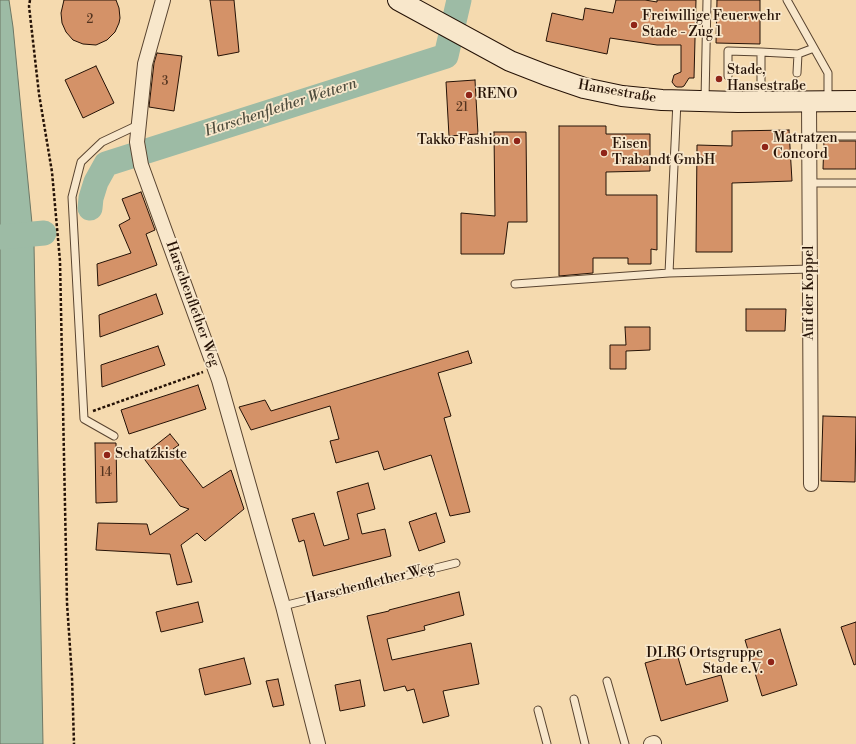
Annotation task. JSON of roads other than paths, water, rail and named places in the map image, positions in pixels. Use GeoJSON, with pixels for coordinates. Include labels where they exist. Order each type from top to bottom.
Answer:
{"type":"FeatureCollection","features":[{"type":"Feature","properties":{"kind":"main road","name":"Hansestraße"},"geometry":{"type":"LineString","coordinates":[[398,0],[510,61],[546,76],[584,88],[622,96],[677,101],[856,101]]}},
{"type":"Feature","properties":{"kind":"street","name":"Harschenflether Weg"},"geometry":{"type":"LineString","coordinates":[[163,0],[145,64],[137,142],[141,165],[219,380],[283,606],[318,744]]}},
{"type":"Feature","properties":{"kind":"street","name":"Auf der Koppel"},"geometry":{"type":"LineString","coordinates":[[811,484],[809,136],[819,101]]}},
{"type":"Feature","properties":{"kind":"lane"},"geometry":{"type":"LineString","coordinates":[[705,102],[707,0]]}},
{"type":"Feature","properties":{"kind":"lane"},"geometry":{"type":"LineString","coordinates":[[786,0],[828,73],[819,101]]}},
{"type":"Feature","properties":{"kind":"lane"},"geometry":{"type":"LineString","coordinates":[[728,76],[728,51],[798,54],[814,48]]}},
{"type":"Feature","properties":{"kind":"lane"},"geometry":{"type":"LineString","coordinates":[[761,52],[761,102]]}},
{"type":"Feature","properties":{"kind":"lane"},"geometry":{"type":"LineString","coordinates":[[797,73],[798,54]]}},
{"type":"Feature","properties":{"kind":"lane"},"geometry":{"type":"LineString","coordinates":[[669,273],[677,101]]}},
{"type":"Feature","properties":{"kind":"lane"},"geometry":{"type":"LineString","coordinates":[[114,436],[84,419],[72,197],[81,162],[102,142],[139,125]]}},
{"type":"Feature","properties":{"kind":"lane"},"geometry":{"type":"LineString","coordinates":[[809,136],[856,136]]}},
{"type":"Feature","properties":{"kind":"lane"},"geometry":{"type":"LineString","coordinates":[[810,183],[856,183]]}},
{"type":"Feature","properties":{"kind":"lane"},"geometry":{"type":"LineString","coordinates":[[515,284],[669,273],[810,269]]}},
{"type":"Feature","properties":{"kind":"lane","name":"Harschenflether Weg"},"geometry":{"type":"LineString","coordinates":[[283,606],[456,563]]}},
{"type":"Feature","properties":{"kind":"lane"},"geometry":{"type":"LineString","coordinates":[[607,681],[625,744]]}},
{"type":"Feature","properties":{"kind":"lane"},"geometry":{"type":"LineString","coordinates":[[574,699],[586,744]]}},
{"type":"Feature","properties":{"kind":"lane"},"geometry":{"type":"LineString","coordinates":[[538,710],[547,744]]}},
{"type":"Feature","properties":{"kind":"waterway","name":"Harschenflether Wettern"},"geometry":{"type":"LineString","coordinates":[[90,208],[91,198],[96,182],[106,164],[446,56],[459,0]]}},
{"type":"Feature","properties":{"kind":"waterway","name":"Harschenflether Wettern"},"geometry":{"type":"LineString","coordinates":[[0,237],[44,233]]}},
{"type":"Feature","properties":{"kind":"place","name":"Freiwillige Feuerwehr Stade - Zug 1"},"geometry":{"type":"Point","coordinates":[634,25]}},
{"type":"Feature","properties":{"kind":"place","name":"Stade, Hansestraße"},"geometry":{"type":"Point","coordinates":[719,79]}},
{"type":"Feature","properties":{"kind":"place","name":"RENO"},"geometry":{"type":"Point","coordinates":[469,95]}},
{"type":"Feature","properties":{"kind":"place","name":"Takko Fashion"},"geometry":{"type":"Point","coordinates":[517,141]}},
{"type":"Feature","properties":{"kind":"place","name":"Matratzen Concord"},"geometry":{"type":"Point","coordinates":[765,147]}},
{"type":"Feature","properties":{"kind":"place","name":"Eisen Trabandt GmbH"},"geometry":{"type":"Point","coordinates":[604,153]}},
{"type":"Feature","properties":{"kind":"place","name":"Schatzkiste"},"geometry":{"type":"Point","coordinates":[107,455]}},
{"type":"Feature","properties":{"kind":"place","name":"DLRG Ortsgruppe Stade e.V."},"geometry":{"type":"Point","coordinates":[771,662]}}]}
